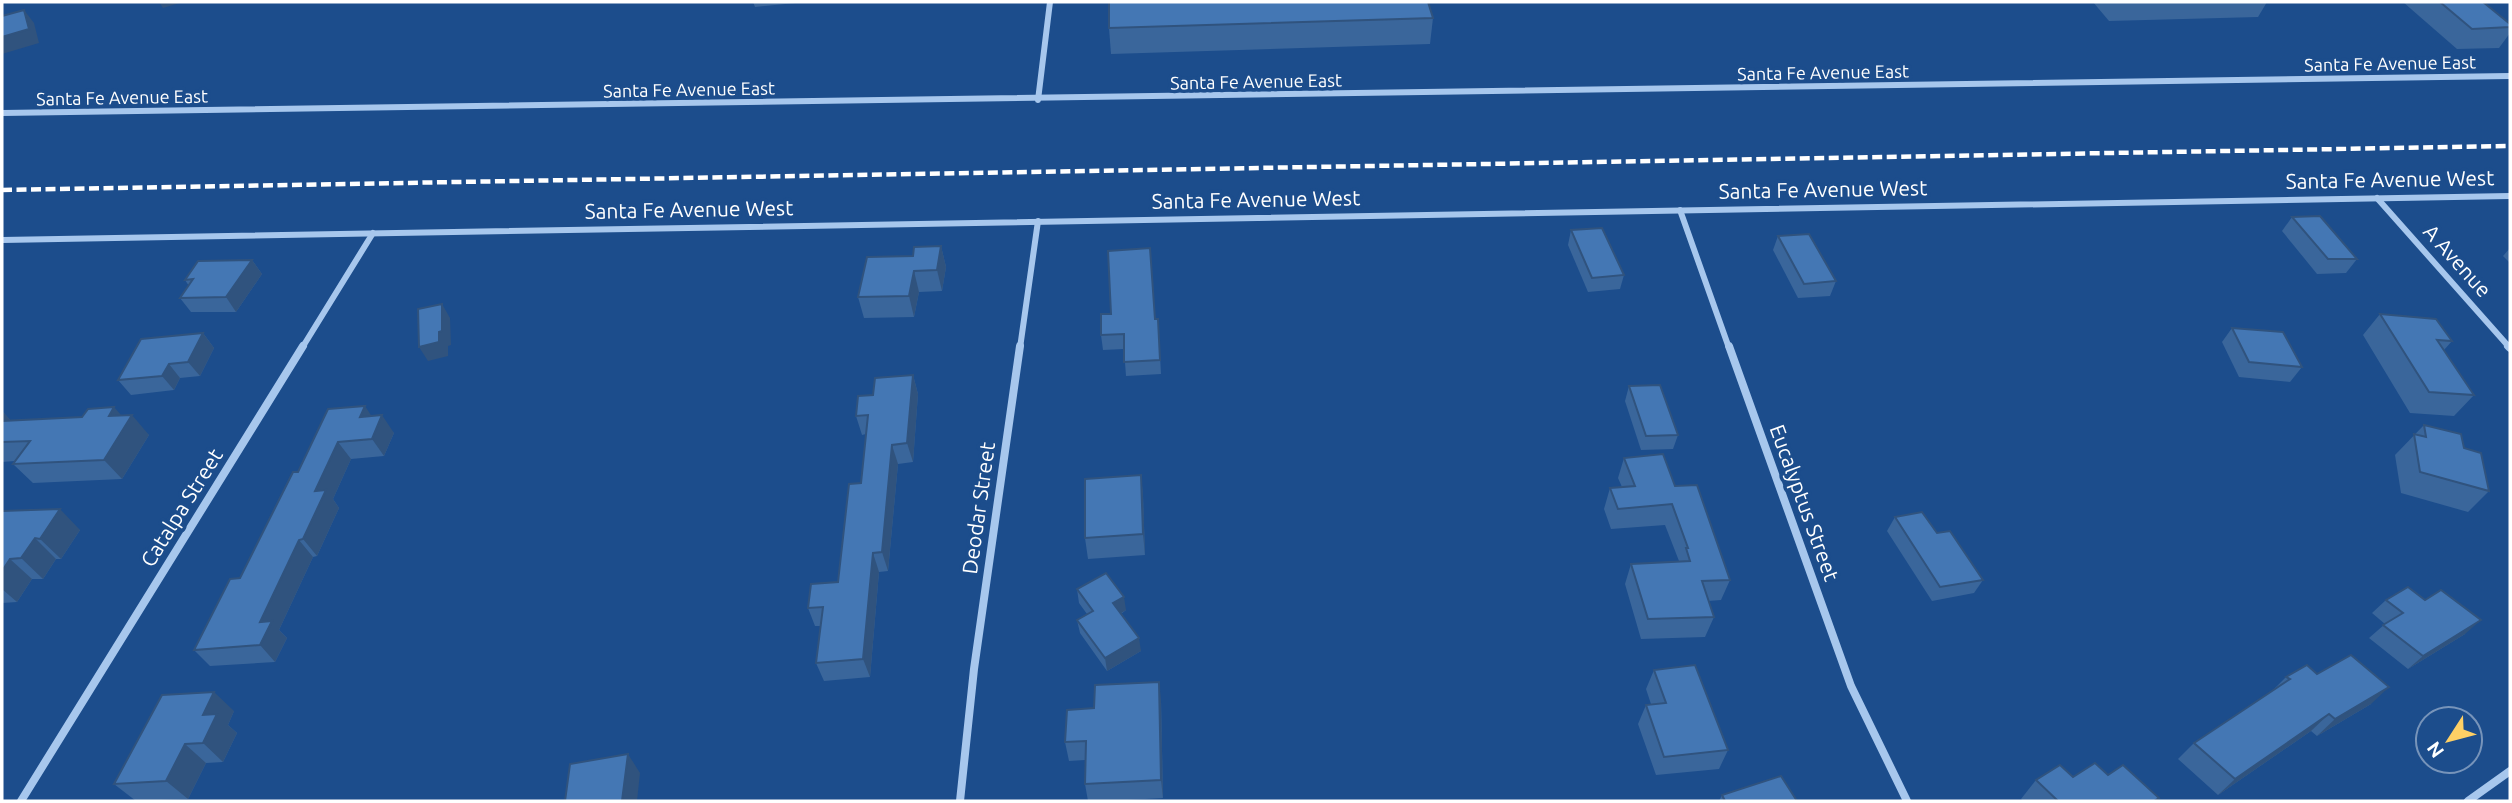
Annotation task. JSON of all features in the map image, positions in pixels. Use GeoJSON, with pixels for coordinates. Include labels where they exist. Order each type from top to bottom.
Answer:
{"type":"FeatureCollection","features":[{"type":"Feature","properties":{"kind":"street"},"geometry":{"type":"LineString","coordinates":[[1038,100],[1050,2]]}},
{"type":"Feature","properties":{"kind":"street","name":"Santa Fe Avenue East"},"geometry":{"type":"LineString","coordinates":[[2,113],[1038,100],[2510,76]]}},
{"type":"Feature","properties":{"kind":"street","name":"Santa Fe Avenue West"},"geometry":{"type":"LineString","coordinates":[[2,240],[2510,196]]}},
{"type":"Feature","properties":{"kind":"street","name":"A Avenue"},"geometry":{"type":"LineString","coordinates":[[2377,198],[2510,348]]}},
{"type":"Feature","properties":{"kind":"street","name":"Eucalyptus Street"},"geometry":{"type":"LineString","coordinates":[[1680,211],[1851,686],[1907,801]]}},
{"type":"Feature","properties":{"kind":"street","name":"Deodar Street"},"geometry":{"type":"LineString","coordinates":[[960,801],[974,668],[1038,221]]}},
{"type":"Feature","properties":{"kind":"street","name":"Catalpa Street"},"geometry":{"type":"LineString","coordinates":[[20,801],[373,233]]}},
{"type":"Feature","properties":{"kind":"street"},"geometry":{"type":"LineString","coordinates":[[2468,801],[2510,771]]}},
{"type":"Feature","properties":{"kind":"building"},"geometry":{"type":"Polygon","coordinates":[[[1109,2],[1428,2],[1433,18],[1109,28],[1109,2]]]}},
{"type":"Feature","properties":{"kind":"building"},"geometry":{"type":"Polygon","coordinates":[[[2440,2],[2483,2],[2510,24],[2510,27],[2472,29],[2440,2]]]}},
{"type":"Feature","properties":{"kind":"building"},"geometry":{"type":"Polygon","coordinates":[[[24,10],[29,29],[2,37],[2,16],[24,10]]]}},
{"type":"Feature","properties":{"kind":"building"},"geometry":{"type":"Polygon","coordinates":[[[2320,216],[2357,259],[2328,259],[2292,217],[2320,216]]]}},
{"type":"Feature","properties":{"kind":"building"},"geometry":{"type":"Polygon","coordinates":[[[1602,228],[1624,275],[1592,278],[1571,230],[1602,228]]]}},
{"type":"Feature","properties":{"kind":"building"},"geometry":{"type":"Polygon","coordinates":[[[1809,234],[1836,281],[1804,284],[1778,236],[1809,234]]]}},
{"type":"Feature","properties":{"kind":"building"},"geometry":{"type":"Polygon","coordinates":[[[941,246],[937,270],[914,271],[909,296],[858,297],[867,257],[913,256],[914,247],[941,246]]]}},
{"type":"Feature","properties":{"kind":"building"},"geometry":{"type":"Polygon","coordinates":[[[1150,248],[1160,360],[1124,362],[1124,334],[1101,335],[1101,314],[1111,314],[1108,251],[1150,248]]]}},
{"type":"Feature","properties":{"kind":"building"},"geometry":{"type":"Polygon","coordinates":[[[252,260],[226,297],[180,298],[193,279],[185,280],[198,261],[252,260]]]}},
{"type":"Feature","properties":{"kind":"building"},"geometry":{"type":"Polygon","coordinates":[[[442,304],[442,331],[439,332],[439,342],[419,347],[418,309],[442,304]]]}},
{"type":"Feature","properties":{"kind":"building"},"geometry":{"type":"Polygon","coordinates":[[[2380,314],[2436,319],[2452,341],[2437,340],[2474,395],[2429,392],[2380,314]]]}},
{"type":"Feature","properties":{"kind":"building"},"geometry":{"type":"Polygon","coordinates":[[[2232,328],[2283,332],[2302,367],[2249,362],[2232,328]]]}},
{"type":"Feature","properties":{"kind":"building"},"geometry":{"type":"Polygon","coordinates":[[[203,333],[188,362],[169,364],[162,376],[118,380],[141,339],[203,333]]]}},
{"type":"Feature","properties":{"kind":"building"},"geometry":{"type":"Polygon","coordinates":[[[913,375],[907,443],[892,445],[882,552],[873,553],[863,659],[816,663],[823,607],[808,608],[811,584],[838,582],[849,484],[861,483],[868,415],[856,416],[858,396],[873,395],[875,378],[913,375]]]}},
{"type":"Feature","properties":{"kind":"building"},"geometry":{"type":"Polygon","coordinates":[[[1660,385],[1678,435],[1646,436],[1629,386],[1660,385]]]}},
{"type":"Feature","properties":{"kind":"building"},"geometry":{"type":"Polygon","coordinates":[[[365,406],[360,417],[382,415],[372,439],[338,442],[315,491],[326,490],[260,622],[272,621],[260,645],[194,650],[230,579],[240,578],[293,472],[298,472],[328,409],[365,406]]]}},
{"type":"Feature","properties":{"kind":"building"},"geometry":{"type":"Polygon","coordinates":[[[114,407],[109,416],[132,415],[104,460],[13,464],[30,441],[2,442],[2,421],[82,417],[88,409],[114,407]]]}},
{"type":"Feature","properties":{"kind":"building"},"geometry":{"type":"Polygon","coordinates":[[[2424,425],[2461,434],[2464,448],[2481,453],[2489,491],[2420,472],[2414,434],[2426,437],[2424,425]]]}},
{"type":"Feature","properties":{"kind":"building"},"geometry":{"type":"Polygon","coordinates":[[[1663,454],[1675,486],[1697,485],[1730,580],[1702,581],[1714,617],[1648,619],[1631,564],[1690,561],[1688,548],[1672,504],[1618,509],[1610,488],[1635,486],[1624,458],[1663,454]]]}},
{"type":"Feature","properties":{"kind":"building"},"geometry":{"type":"Polygon","coordinates":[[[1141,475],[1143,534],[1085,538],[1085,479],[1141,475]]]}},
{"type":"Feature","properties":{"kind":"building"},"geometry":{"type":"Polygon","coordinates":[[[60,509],[40,539],[35,538],[21,558],[10,559],[2,571],[2,511],[60,509]]]}},
{"type":"Feature","properties":{"kind":"building"},"geometry":{"type":"Polygon","coordinates":[[[1922,512],[1937,533],[1950,531],[1983,580],[1940,587],[1895,517],[1922,512]]]}},
{"type":"Feature","properties":{"kind":"building"},"geometry":{"type":"Polygon","coordinates":[[[1106,573],[1124,597],[1113,603],[1139,638],[1105,658],[1077,620],[1093,611],[1077,589],[1106,573]]]}},
{"type":"Feature","properties":{"kind":"building"},"geometry":{"type":"Polygon","coordinates":[[[2408,587],[2425,600],[2441,590],[2481,620],[2423,656],[2383,625],[2403,613],[2386,600],[2408,587]]]}},
{"type":"Feature","properties":{"kind":"building"},"geometry":{"type":"Polygon","coordinates":[[[2351,655],[2389,687],[2335,719],[2329,714],[2235,779],[2194,743],[2307,665],[2317,674],[2351,655]]]}},
{"type":"Feature","properties":{"kind":"building"},"geometry":{"type":"Polygon","coordinates":[[[1695,665],[1728,750],[1664,757],[1646,705],[1666,703],[1654,670],[1695,665]]]}},
{"type":"Feature","properties":{"kind":"building"},"geometry":{"type":"Polygon","coordinates":[[[1159,682],[1161,780],[1085,784],[1086,741],[1065,742],[1067,710],[1094,708],[1095,685],[1159,682]]]}},
{"type":"Feature","properties":{"kind":"building"},"geometry":{"type":"Polygon","coordinates":[[[214,692],[203,715],[217,714],[203,743],[185,744],[166,781],[114,784],[162,695],[214,692]]]}},
{"type":"Feature","properties":{"kind":"building"},"geometry":{"type":"Polygon","coordinates":[[[628,754],[622,801],[565,801],[570,764],[628,754]]]}},
{"type":"Feature","properties":{"kind":"building"},"geometry":{"type":"Polygon","coordinates":[[[2095,763],[2108,775],[2123,765],[2159,798],[2154,801],[2058,801],[2036,780],[2060,765],[2073,777],[2095,763]]]}},
{"type":"Feature","properties":{"kind":"building"},"geometry":{"type":"Polygon","coordinates":[[[1781,776],[1797,801],[1725,801],[1722,795],[1781,776]]]}},
{"type":"Feature","properties":{"kind":"railway"},"geometry":{"type":"LineString","coordinates":[[2,190],[2510,146]]}}]}
